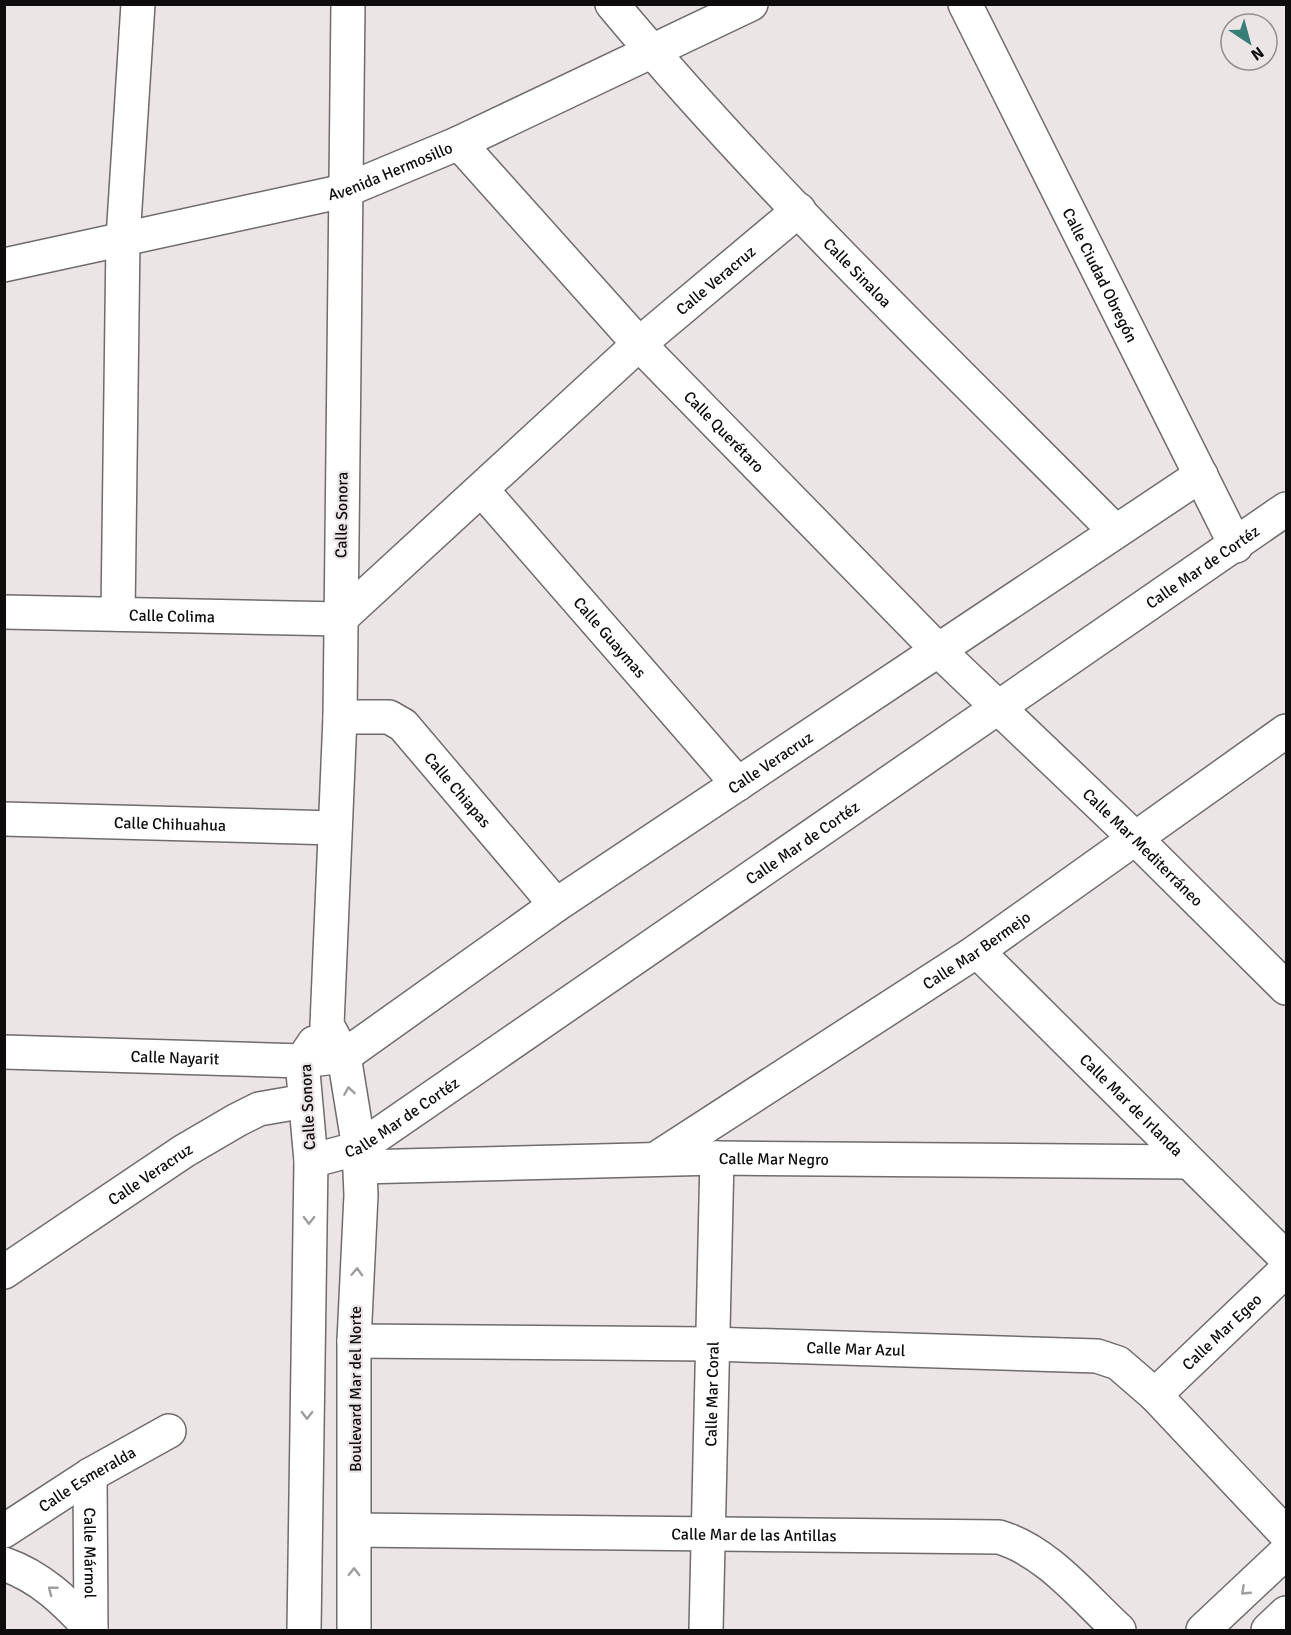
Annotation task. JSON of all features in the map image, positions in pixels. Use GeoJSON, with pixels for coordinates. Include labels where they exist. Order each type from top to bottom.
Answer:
{"type":"FeatureCollection","features":[{"type":"Feature","properties":{"kind":"street"},"geometry":{"type":"LineString","coordinates":[[118,614],[123,239],[138,4]]}},
{"type":"Feature","properties":{"kind":"street","name":"Calle Sonora"},"geometry":{"type":"LineString","coordinates":[[310,1161],[302,1061],[327,1025],[340,717],[344,191],[348,4]]}},
{"type":"Feature","properties":{"kind":"street","name":"Calle Sinaloa"},"geometry":{"type":"LineString","coordinates":[[612,4],[651,51],[799,210],[1116,531]]}},
{"type":"Feature","properties":{"kind":"street","name":"Avenida Hermosillo"},"geometry":{"type":"LineString","coordinates":[[4,265],[344,191],[459,143],[751,4]]}},
{"type":"Feature","properties":{"kind":"street","name":"Calle Ciudad Obregón"},"geometry":{"type":"LineString","coordinates":[[964,4],[1236,546]]}},
{"type":"Feature","properties":{"kind":"street","name":"Calle Querétaro"},"geometry":{"type":"LineString","coordinates":[[459,143],[639,344],[937,649],[999,709]]}},
{"type":"Feature","properties":{"kind":"street","name":"Calle Veracruz"},"geometry":{"type":"LineString","coordinates":[[340,619],[639,344],[799,210]]}},
{"type":"Feature","properties":{"kind":"street","name":"Calle Veracruz"},"geometry":{"type":"LineString","coordinates":[[344,1056],[556,905],[1201,475]]}},
{"type":"Feature","properties":{"kind":"street","name":"Calle Guaymas"},"geometry":{"type":"LineString","coordinates":[[482,490],[738,784]]}},
{"type":"Feature","properties":{"kind":"street","name":"Calle Mar de Cortéz"},"geometry":{"type":"LineString","coordinates":[[310,1161],[359,1157],[1287,509]]}},
{"type":"Feature","properties":{"kind":"street","name":"Calle Colima"},"geometry":{"type":"LineString","coordinates":[[4,612],[340,619]]}},
{"type":"Feature","properties":{"kind":"street","name":"Calle Mar Mediterráneo"},"geometry":{"type":"LineString","coordinates":[[999,709],[1137,840],[1287,988]]}},
{"type":"Feature","properties":{"kind":"street","name":"Calle Chiapas"},"geometry":{"type":"LineString","coordinates":[[340,717],[389,717],[403,725],[556,905]]}},
{"type":"Feature","properties":{"kind":"street","name":"Calle Mar Bermejo"},"geometry":{"type":"LineString","coordinates":[[657,1158],[977,951],[1137,840],[1286,732]]}},
{"type":"Feature","properties":{"kind":"street","name":"Calle Chihuahua"},"geometry":{"type":"LineString","coordinates":[[4,819],[335,828]]}},
{"type":"Feature","properties":{"kind":"street","name":"Calle Mar de Irlanda"},"geometry":{"type":"LineString","coordinates":[[977,951],[1287,1258]]}},
{"type":"Feature","properties":{"kind":"street"},"geometry":{"type":"LineString","coordinates":[[327,1025],[344,1056],[359,1157]]}},
{"type":"Feature","properties":{"kind":"street","name":"Calle Nayarit"},"geometry":{"type":"LineString","coordinates":[[4,1052],[302,1061],[344,1056]]}},
{"type":"Feature","properties":{"kind":"street","name":"Calle Veracruz"},"geometry":{"type":"LineString","coordinates":[[4,1272],[184,1151],[237,1120],[259,1109],[305,1101]]}},
{"type":"Feature","properties":{"kind":"street","name":"Calle Mar Negro"},"geometry":{"type":"LineString","coordinates":[[359,1157],[1188,1162]]}},
{"type":"Feature","properties":{"kind":"street","name":"Boulevard Mar del Norte"},"geometry":{"type":"LineString","coordinates":[[354,1630],[354,1341],[361,1195],[359,1157]]}},
{"type":"Feature","properties":{"kind":"street","name":"Calle Mar Coral"},"geometry":{"type":"LineString","coordinates":[[706,1630],[717,1158]]}},
{"type":"Feature","properties":{"kind":"street"},"geometry":{"type":"LineString","coordinates":[[304,1630],[310,1161]]}},
{"type":"Feature","properties":{"kind":"street","name":"Calle Mar Egeo"},"geometry":{"type":"LineString","coordinates":[[1155,1395],[1287,1270]]}},
{"type":"Feature","properties":{"kind":"street","name":"Calle Mar Azul"},"geometry":{"type":"LineString","coordinates":[[354,1341],[711,1344],[1083,1354],[1118,1363],[1155,1395],[1287,1534]]}},
{"type":"Feature","properties":{"kind":"street","name":"Calle Esmeralda"},"geometry":{"type":"LineString","coordinates":[[4,1531],[90,1475],[169,1431]]}},
{"type":"Feature","properties":{"kind":"street","name":"Calle Mármol"},"geometry":{"type":"LineString","coordinates":[[90,1475],[91,1630]]}},
{"type":"Feature","properties":{"kind":"street","name":"Calle Mar de las Antillas"},"geometry":{"type":"LineString","coordinates":[[355,1530],[999,1536],[1022,1545],[1044,1560],[1119,1630]]}},
{"type":"Feature","properties":{"kind":"street"},"geometry":{"type":"LineString","coordinates":[[1203,1630],[1287,1552]]}},
{"type":"Feature","properties":{"kind":"street"},"geometry":{"type":"LineString","coordinates":[[4,1564],[40,1581],[63,1599],[91,1630]]}},
{"type":"Feature","properties":{"kind":"street"},"geometry":{"type":"LineString","coordinates":[[1268,1630],[1287,1613]]}}]}
